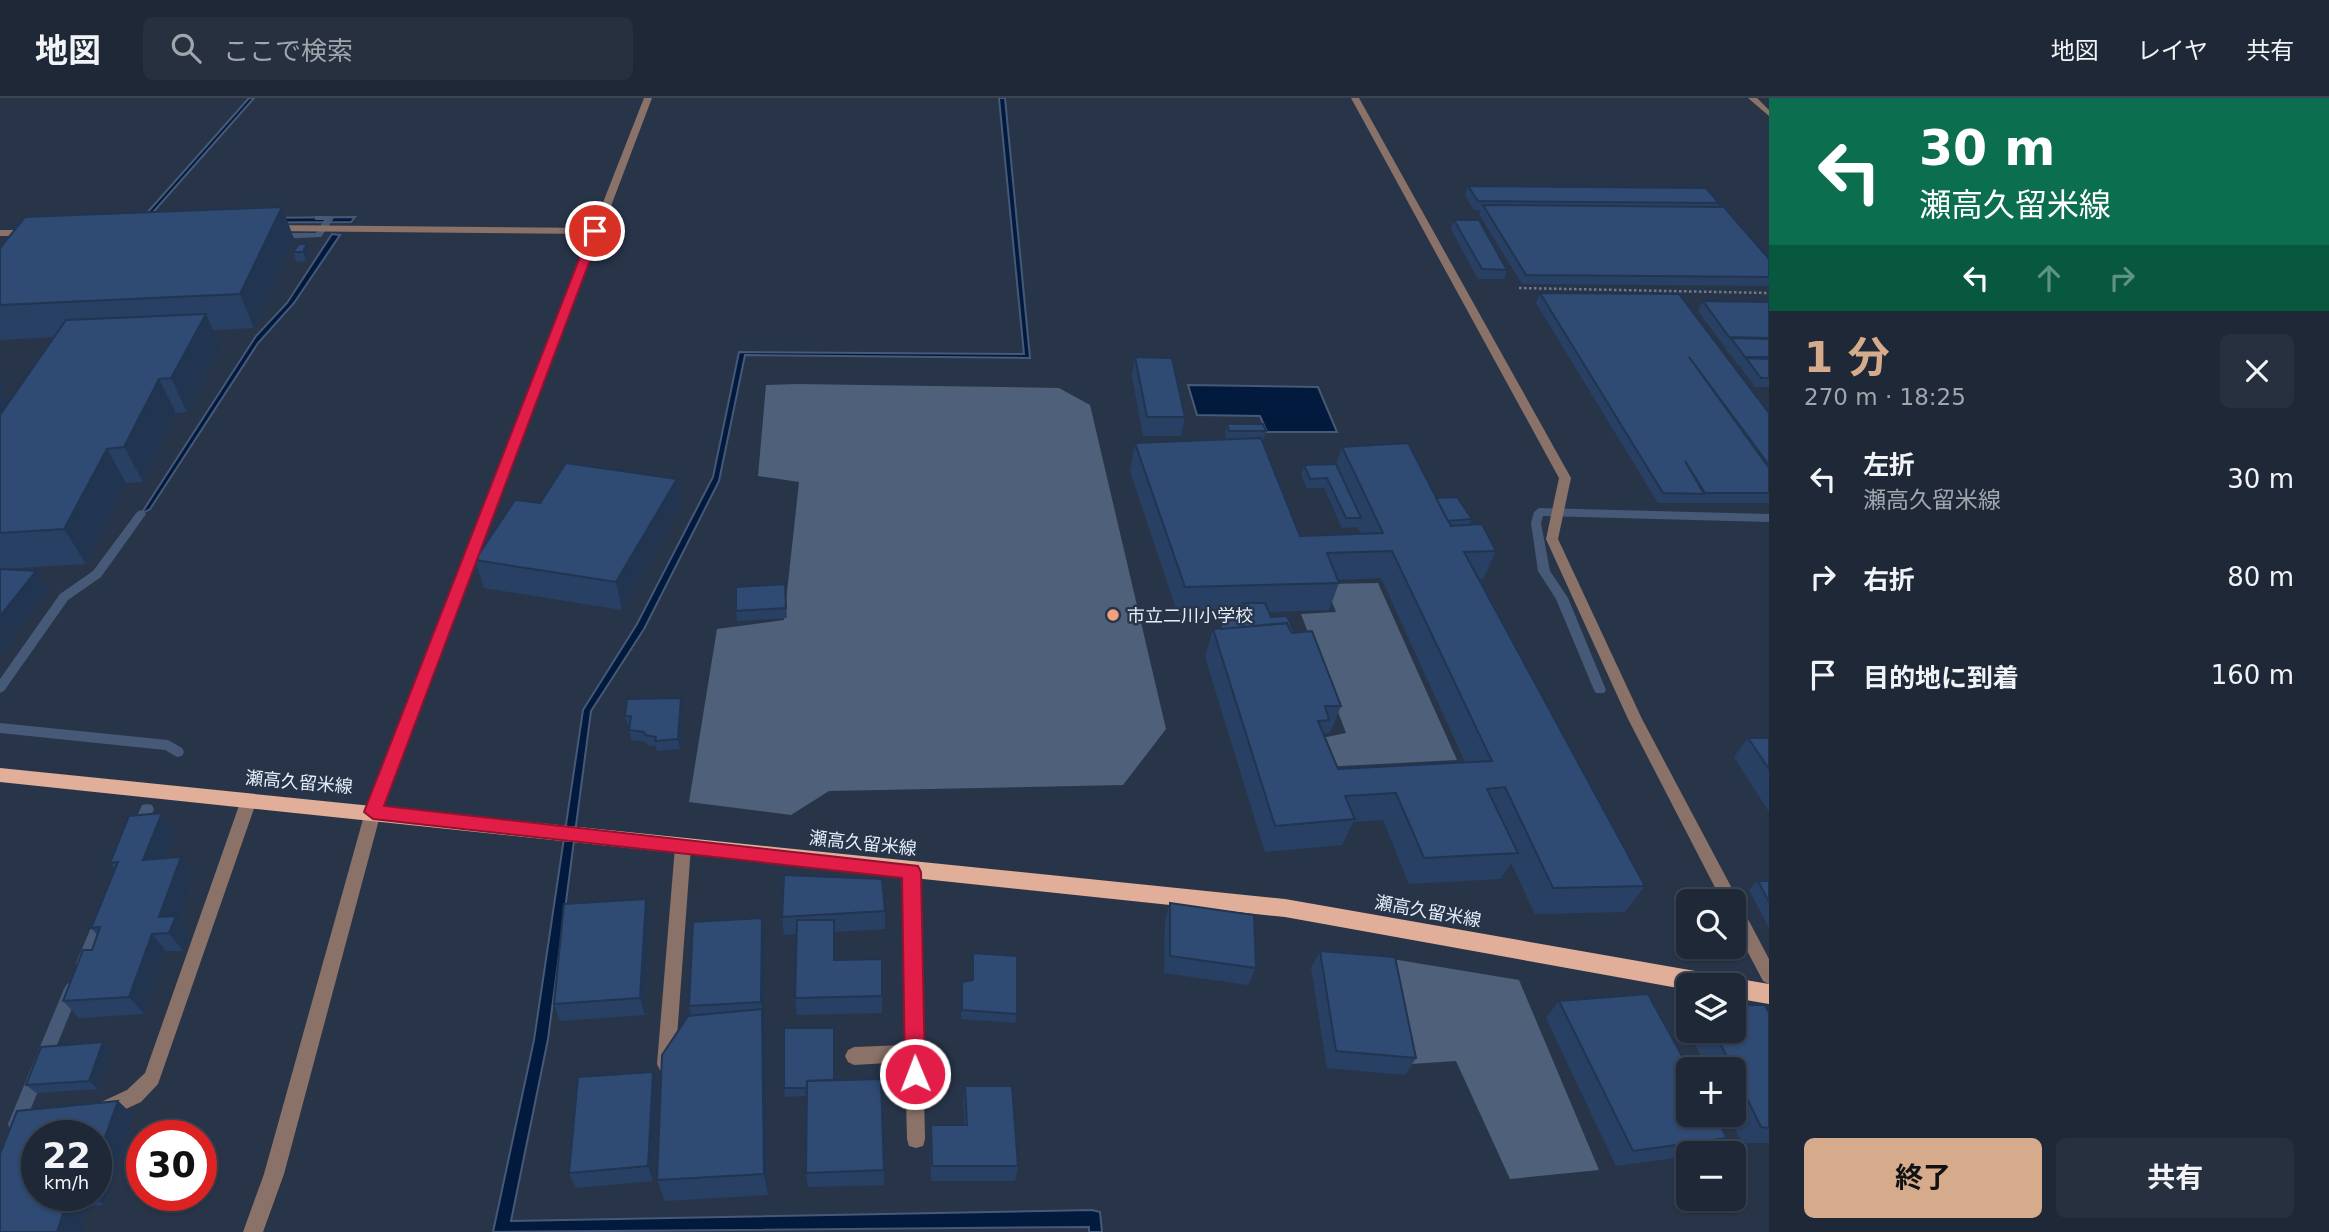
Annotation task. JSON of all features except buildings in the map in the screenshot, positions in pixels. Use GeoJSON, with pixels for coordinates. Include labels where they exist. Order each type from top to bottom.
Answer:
{"type":"FeatureCollection","features":[{"type":"Feature","properties":{"kind":"main road","name":"瀬高久留米線"},"geometry":{"type":"LineString","coordinates":[[0,775],[373,812],[911,872],[1285,908],[1676,978]]}},
{"type":"Feature","properties":{"kind":"main road"},"geometry":{"type":"LineString","coordinates":[[1746,990],[1769,994]]}},
{"type":"Feature","properties":{"kind":"street"},"geometry":{"type":"LineString","coordinates":[[253,1232],[274,1174],[373,812],[648,98]]}},
{"type":"Feature","properties":{"kind":"street"},"geometry":{"type":"LineString","coordinates":[[1355,98],[1565,478],[1552,539],[1635,719],[1724,889]]}},
{"type":"Feature","properties":{"kind":"street"},"geometry":{"type":"LineString","coordinates":[[1752,98],[1769,114]]}},
{"type":"Feature","properties":{"kind":"street"},"geometry":{"type":"LineString","coordinates":[[259,228],[595,231]]}},
{"type":"Feature","properties":{"kind":"street"},"geometry":{"type":"LineString","coordinates":[[0,233],[43,232]]}},
{"type":"Feature","properties":{"kind":"street"},"geometry":{"type":"LineString","coordinates":[[82,1111],[104,1110],[134,1096],[152,1078],[249,800]]}},
{"type":"Feature","properties":{"kind":"street"},"geometry":{"type":"LineString","coordinates":[[666,1064],[683,847]]}},
{"type":"Feature","properties":{"kind":"street"},"geometry":{"type":"LineString","coordinates":[[911,872],[916,1139]]}},
{"type":"Feature","properties":{"kind":"street"},"geometry":{"type":"LineString","coordinates":[[1746,932],[1769,976]]}},
{"type":"Feature","properties":{"kind":"street"},"geometry":{"type":"LineString","coordinates":[[854,1056],[915,1053]]}},
{"type":"Feature","properties":{"kind":"path"},"geometry":{"type":"LineString","coordinates":[[1519,288],[1769,293]]}},
{"type":"Feature","properties":{"kind":"shaded area"},"geometry":{"type":"Polygon","coordinates":[[[249,98],[254,98],[147,219],[355,217],[351,222],[138,223],[249,98]]]}},
{"type":"Feature","properties":{"kind":"shaded area"},"geometry":{"type":"Polygon","coordinates":[[[999,98],[1005,98],[1030,358],[745,355],[719,481],[644,629],[591,711],[548,1039],[511,1221],[1092,1210],[1100,1212],[1102,1232],[1089,1232],[1089,1227],[493,1232],[534,1040],[583,710],[637,624],[713,477],[739,352],[1024,354],[999,98]]]}},
{"type":"Feature","properties":{"kind":"shaded area"},"geometry":{"type":"Polygon","coordinates":[[[332,234],[340,235],[294,303],[258,343],[150,509],[141,514],[256,336],[287,303],[332,234]]]}},
{"type":"Feature","properties":{"kind":"shaded area"},"geometry":{"type":"Polygon","coordinates":[[[766,385],[1059,388],[1090,405],[1166,729],[1123,785],[829,791],[791,815],[689,802],[717,629],[784,620],[799,482],[758,476],[766,385]]]}},
{"type":"Feature","properties":{"kind":"shaded area"},"geometry":{"type":"Polygon","coordinates":[[[1188,385],[1318,387],[1337,432],[1267,432],[1260,416],[1197,415],[1188,385]]]}},
{"type":"Feature","properties":{"kind":"shaded area"},"geometry":{"type":"Polygon","coordinates":[[[1378,583],[1457,760],[1322,767],[1322,738],[1346,733],[1301,614],[1336,612],[1325,584],[1378,583]]]}},
{"type":"Feature","properties":{"kind":"shaded area"},"geometry":{"type":"Polygon","coordinates":[[[1392,959],[1519,980],[1599,1170],[1510,1179],[1456,1061],[1411,1064],[1392,959]]]}},
{"type":"Feature","properties":{"kind":"waterway"},"geometry":{"type":"LineString","coordinates":[[277,236],[318,235],[330,218],[318,218]]}},
{"type":"Feature","properties":{"kind":"waterway"},"geometry":{"type":"LineString","coordinates":[[1600,690],[1562,598],[1544,571],[1536,523],[1539,512],[1769,518]]}},
{"type":"Feature","properties":{"kind":"waterway"},"geometry":{"type":"LineString","coordinates":[[0,688],[64,597],[97,574],[141,514]]}},
{"type":"Feature","properties":{"kind":"waterway"},"geometry":{"type":"LineString","coordinates":[[0,728],[168,745],[177,752]]}},
{"type":"Feature","properties":{"kind":"waterway"},"geometry":{"type":"LineString","coordinates":[[138,830],[147,809]]}},
{"type":"Feature","properties":{"kind":"waterway"},"geometry":{"type":"LineString","coordinates":[[83,963],[102,918]]}},
{"type":"Feature","properties":{"kind":"waterway"},"geometry":{"type":"LineString","coordinates":[[16,1124],[72,989]]}},
{"type":"Feature","properties":{"kind":"place","name":"市立二川小学校"},"geometry":{"type":"Point","coordinates":[1113,615]}},
{"type":"Feature","properties":{"kind":"route"},"geometry":{"type":"LineString","coordinates":[[595,231],[373,812],[911,872],[915,1074]]}}]}
